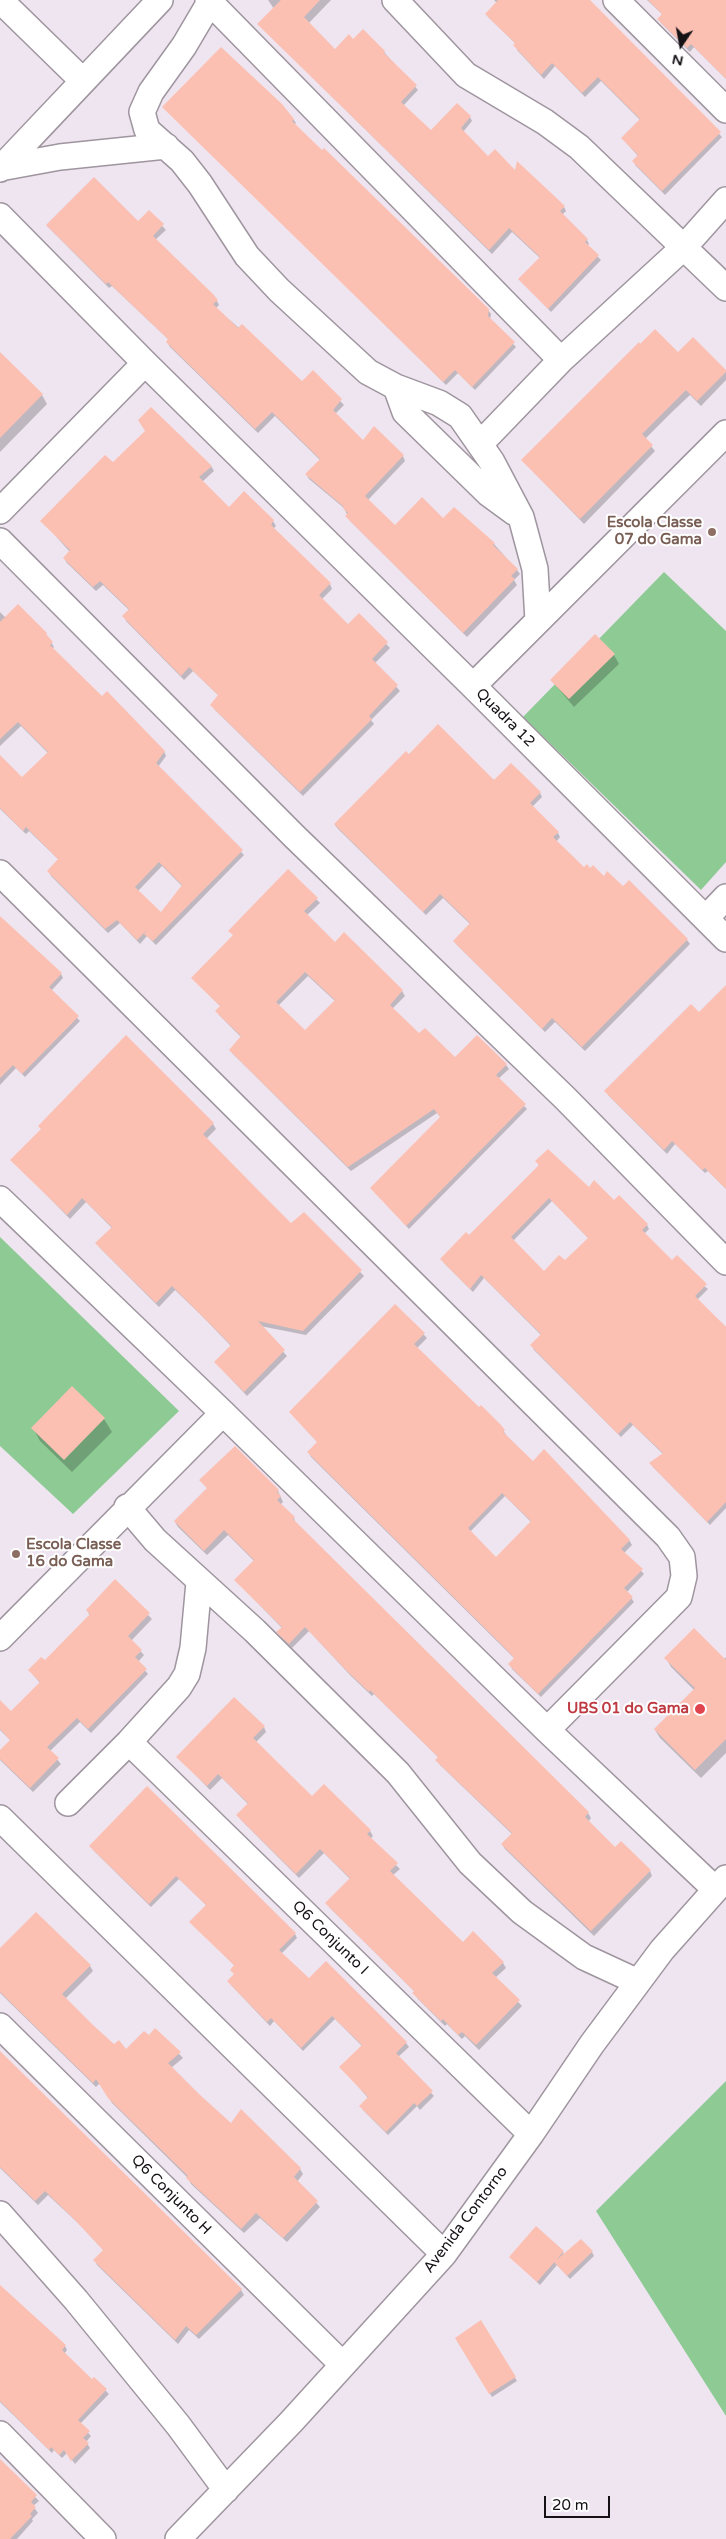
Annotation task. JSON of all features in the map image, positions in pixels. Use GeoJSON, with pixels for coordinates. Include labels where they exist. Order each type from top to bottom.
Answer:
{"type":"FeatureCollection","features":[{"type":"Feature","properties":{"kind":"street"},"geometry":{"type":"LineString","coordinates":[[0,0],[83,81]]}},
{"type":"Feature","properties":{"kind":"street"},"geometry":{"type":"LineString","coordinates":[[0,169],[160,0]]}},
{"type":"Feature","properties":{"kind":"street"},"geometry":{"type":"LineString","coordinates":[[396,0],[466,75],[545,122],[579,147],[685,246],[726,288]]}},
{"type":"Feature","properties":{"kind":"street"},"geometry":{"type":"LineString","coordinates":[[616,0],[726,110]]}},
{"type":"Feature","properties":{"kind":"street"},"geometry":{"type":"LineString","coordinates":[[538,621],[535,569],[522,517],[480,444],[460,416],[439,402],[396,387],[368,372],[273,284],[247,256],[200,184],[166,146],[147,130],[142,112],[150,92],[184,46],[209,1],[561,360]]}},
{"type":"Feature","properties":{"kind":"street"},"geometry":{"type":"LineString","coordinates":[[0,169],[60,157],[166,146]]}},
{"type":"Feature","properties":{"kind":"street"},"geometry":{"type":"LineString","coordinates":[[480,444],[561,360],[685,246],[726,200]]}},
{"type":"Feature","properties":{"kind":"street"},"geometry":{"type":"LineString","coordinates":[[0,216],[145,363],[473,686]]}},
{"type":"Feature","properties":{"kind":"street"},"geometry":{"type":"LineString","coordinates":[[0,511],[145,363]]}},
{"type":"Feature","properties":{"kind":"street"},"geometry":{"type":"LineString","coordinates":[[396,387],[405,412],[489,494],[522,517]]}},
{"type":"Feature","properties":{"kind":"street","name":"Quadra 12"},"geometry":{"type":"LineString","coordinates":[[726,433],[473,686],[726,939]]}},
{"type":"Feature","properties":{"kind":"street"},"geometry":{"type":"LineString","coordinates":[[0,541],[295,837],[564,1098],[726,1262]]}},
{"type":"Feature","properties":{"kind":"street"},"geometry":{"type":"LineString","coordinates":[[0,873],[661,1530],[682,1557],[684,1576],[679,1597],[546,1730]]}},
{"type":"Feature","properties":{"kind":"street"},"geometry":{"type":"LineString","coordinates":[[706,918],[726,897]]}},
{"type":"Feature","properties":{"kind":"street"},"geometry":{"type":"LineString","coordinates":[[0,1200],[223,1413],[546,1730],[720,1883]]}},
{"type":"Feature","properties":{"kind":"street"},"geometry":{"type":"LineString","coordinates":[[0,1638],[223,1413]]}},
{"type":"Feature","properties":{"kind":"street"},"geometry":{"type":"LineString","coordinates":[[128,1507],[155,1540],[255,1631],[398,1773],[470,1863],[522,1912],[584,1957],[638,1982]]}},
{"type":"Feature","properties":{"kind":"street"},"geometry":{"type":"LineString","coordinates":[[68,1803],[129,1742],[178,1687],[187,1674],[193,1648],[199,1582]]}},
{"type":"Feature","properties":{"kind":"street","name":"Q6 Conjunto I"},"geometry":{"type":"LineString","coordinates":[[129,1742],[531,2134]]}},
{"type":"Feature","properties":{"kind":"street"},"geometry":{"type":"LineString","coordinates":[[5,1834],[444,2254]]}},
{"type":"Feature","properties":{"kind":"street","name":"Avenida Contorno"},"geometry":{"type":"LineString","coordinates":[[178,2539],[291,2422],[444,2254],[638,1982],[662,1950],[720,1883]]}},
{"type":"Feature","properties":{"kind":"street","name":"Q6 Conjunto H"},"geometry":{"type":"LineString","coordinates":[[0,2026],[342,2364]]}},
{"type":"Feature","properties":{"kind":"street"},"geometry":{"type":"LineString","coordinates":[[0,2214],[76,2300],[178,2425],[226,2490]]}},
{"type":"Feature","properties":{"kind":"street"},"geometry":{"type":"LineString","coordinates":[[0,2434],[103,2539]]}},
{"type":"Feature","properties":{"kind":"green space"},"geometry":{"type":"Polygon","coordinates":[[[664,572],[726,631],[726,862],[701,890],[523,717],[664,572]]]}},
{"type":"Feature","properties":{"kind":"green space"},"geometry":{"type":"Polygon","coordinates":[[[0,1237],[179,1411],[73,1514],[0,1446],[0,1237]]]}},
{"type":"Feature","properties":{"kind":"green space"},"geometry":{"type":"Polygon","coordinates":[[[726,2081],[726,2416],[596,2211],[726,2081]]]}},
{"type":"Feature","properties":{"kind":"building"},"geometry":{"type":"Polygon","coordinates":[[[281,0],[320,0],[304,17],[335,49],[349,34],[353,39],[363,29],[385,51],[384,53],[417,85],[401,102],[431,130],[457,103],[471,116],[461,128],[488,156],[495,149],[515,170],[517,161],[565,206],[560,211],[588,239],[585,242],[599,255],[548,309],[518,279],[540,257],[509,228],[489,250],[257,24],[281,0]]]}},
{"type":"Feature","properties":{"kind":"building"},"geometry":{"type":"Polygon","coordinates":[[[498,0],[590,0],[721,132],[662,191],[632,161],[638,155],[621,138],[640,119],[598,77],[582,93],[552,63],[541,75],[513,45],[515,43],[485,14],[498,0]]]}},
{"type":"Feature","properties":{"kind":"building"},"geometry":{"type":"Polygon","coordinates":[[[648,0],[726,0],[726,79],[691,44],[687,48],[657,19],[662,14],[648,0]]]}},
{"type":"Feature","properties":{"kind":"building"},"geometry":{"type":"Polygon","coordinates":[[[221,47],[282,104],[294,119],[292,121],[322,150],[324,148],[489,309],[488,316],[515,342],[472,387],[455,370],[443,382],[162,107],[221,47]]]}},
{"type":"Feature","properties":{"kind":"building"},"geometry":{"type":"Polygon","coordinates":[[[94,177],[138,221],[149,210],[164,224],[153,236],[213,294],[218,300],[213,304],[238,328],[242,324],[302,381],[313,370],[342,399],[333,410],[363,440],[374,426],[404,455],[365,496],[395,525],[422,497],[443,518],[454,507],[495,543],[493,545],[518,569],[511,576],[515,579],[463,633],[345,516],[348,513],[344,507],[305,474],[320,459],[272,412],[255,429],[166,342],[168,339],[108,282],[106,284],[46,225],[94,177]]]}},
{"type":"Feature","properties":{"kind":"building"},"geometry":{"type":"Polygon","coordinates":[[[655,329],[678,352],[693,337],[726,372],[697,401],[686,390],[642,434],[653,445],[580,519],[521,460],[639,342],[640,344],[655,329]]]}},
{"type":"Feature","properties":{"kind":"building"},"geometry":{"type":"Polygon","coordinates":[[[0,352],[43,394],[0,438],[0,352]]]}},
{"type":"Feature","properties":{"kind":"building"},"geometry":{"type":"Polygon","coordinates":[[[151,407],[212,466],[199,477],[229,507],[244,491],[274,520],[271,525],[331,583],[319,595],[348,624],[359,613],[388,642],[372,659],[398,685],[369,716],[372,719],[300,792],[210,705],[218,695],[189,667],[181,676],[122,616],[129,609],[100,581],[93,587],[63,558],[70,550],[40,521],[105,455],[113,462],[145,431],[138,420],[151,407]]]}},
{"type":"Feature","properties":{"kind":"building"},"geometry":{"type":"Polygon","coordinates":[[[18,604],[47,633],[53,642],[50,645],[102,696],[107,691],[165,751],[156,763],[243,850],[153,941],[144,934],[148,929],[137,940],[117,920],[105,929],[47,871],[58,859],[26,827],[23,831],[0,808],[0,755],[22,777],[48,752],[18,722],[0,739],[0,622],[18,604]],[[159,862],[135,887],[161,912],[182,885],[159,862]]]}},
{"type":"Feature","properties":{"kind":"building"},"geometry":{"type":"Polygon","coordinates":[[[595,634],[615,654],[569,699],[550,680],[595,634]]]}},
{"type":"Feature","properties":{"kind":"building"},"geometry":{"type":"Polygon","coordinates":[[[438,724],[494,780],[511,763],[541,792],[530,803],[559,832],[553,837],[584,867],[587,864],[590,868],[593,865],[604,876],[607,871],[623,886],[629,880],[688,939],[582,1047],[552,1018],[542,1029],[453,941],[470,923],[440,894],[423,912],[334,824],[406,751],[409,754],[438,724]]]}},
{"type":"Feature","properties":{"kind":"building"},"geometry":{"type":"Polygon","coordinates":[[[288,869],[318,898],[304,911],[335,942],[344,932],[403,990],[390,1005],[419,1033],[425,1028],[455,1057],[477,1035],[507,1064],[496,1075],[526,1104],[406,1226],[370,1188],[440,1117],[434,1109],[348,1167],[229,1050],[241,1036],[215,1011],[220,1006],[191,978],[233,935],[228,931],[288,869]],[[305,972],[276,1002],[305,1030],[335,1000],[305,972]]]}},
{"type":"Feature","properties":{"kind":"building"},"geometry":{"type":"Polygon","coordinates":[[[0,916],[62,973],[49,987],[79,1016],[22,1074],[13,1065],[0,1078],[0,916]]]}},
{"type":"Feature","properties":{"kind":"building"},"geometry":{"type":"Polygon","coordinates":[[[726,985],[726,1189],[705,1168],[702,1170],[672,1141],[664,1150],[604,1091],[691,1004],[699,1012],[726,985]]]}},
{"type":"Feature","properties":{"kind":"building"},"geometry":{"type":"Polygon","coordinates":[[[126,1035],[214,1123],[203,1134],[291,1223],[304,1212],[362,1270],[303,1331],[258,1321],[285,1350],[244,1392],[214,1362],[231,1345],[172,1286],[156,1303],[95,1243],[112,1227],[82,1198],[67,1215],[10,1160],[41,1129],[38,1126],[126,1035]]]}},
{"type":"Feature","properties":{"kind":"building"},"geometry":{"type":"Polygon","coordinates":[[[548,1149],[589,1187],[594,1180],[614,1200],[619,1195],[648,1224],[642,1230],[672,1260],[677,1255],[707,1284],[695,1296],[726,1327],[726,1502],[707,1522],[649,1463],[663,1453],[630,1422],[618,1434],[530,1345],[541,1334],[481,1275],[470,1289],[440,1259],[466,1232],[469,1235],[539,1165],[535,1161],[548,1149]],[[549,1198],[511,1237],[544,1271],[559,1255],[565,1260],[588,1238],[549,1198]]]}},
{"type":"Feature","properties":{"kind":"building"},"geometry":{"type":"Polygon","coordinates":[[[395,1304],[425,1333],[414,1344],[479,1407],[481,1405],[501,1425],[505,1430],[503,1432],[533,1461],[544,1449],[630,1540],[621,1549],[643,1569],[624,1588],[633,1597],[538,1694],[508,1664],[514,1658],[505,1648],[307,1452],[317,1442],[289,1412],[395,1304]],[[502,1493],[468,1528],[496,1557],[531,1521],[502,1493]]]}},
{"type":"Feature","properties":{"kind":"building"},"geometry":{"type":"Polygon","coordinates":[[[72,1386],[105,1418],[64,1460],[31,1428],[72,1386]]]}},
{"type":"Feature","properties":{"kind":"building"},"geometry":{"type":"Polygon","coordinates":[[[235,1446],[279,1490],[277,1492],[281,1496],[277,1500],[295,1517],[293,1519],[589,1812],[585,1817],[615,1847],[621,1841],[651,1870],[591,1931],[501,1844],[512,1833],[435,1760],[438,1757],[370,1690],[369,1692],[347,1671],[305,1627],[289,1644],[276,1632],[282,1627],[234,1580],[254,1560],[224,1530],[204,1551],[174,1521],[207,1488],[199,1480],[235,1446]]]}},
{"type":"Feature","properties":{"kind":"building"},"geometry":{"type":"Polygon","coordinates":[[[115,1579],[150,1613],[128,1636],[142,1650],[135,1657],[147,1669],[88,1729],[77,1718],[47,1747],[59,1758],[30,1788],[0,1759],[0,1750],[10,1740],[0,1729],[0,1700],[11,1711],[40,1682],[28,1670],[41,1657],[45,1660],[90,1614],[86,1610],[115,1579]]]}},
{"type":"Feature","properties":{"kind":"building","name":"UBS 01 do Gama"},"geometry":{"type":"Polygon","coordinates":[[[694,1628],[726,1660],[726,1739],[695,1770],[654,1729],[695,1688],[664,1658],[694,1628]]]}},
{"type":"Feature","properties":{"kind":"building"},"geometry":{"type":"Polygon","coordinates":[[[234,1697],[265,1726],[253,1738],[312,1796],[324,1784],[371,1830],[367,1834],[398,1863],[390,1871],[463,1942],[473,1931],[504,1962],[492,1973],[520,2000],[476,2045],[462,2032],[458,2035],[443,2019],[441,2021],[412,1993],[414,1991],[325,1903],[350,1878],[320,1849],[296,1874],[236,1815],[248,1803],[218,1774],[207,1786],[176,1757],[234,1697]]]}},
{"type":"Feature","properties":{"kind":"building"},"geometry":{"type":"Polygon","coordinates":[[[147,1786],[296,1933],[279,1950],[309,1978],[326,1961],[407,2042],[396,2053],[433,2091],[417,2106],[414,2103],[386,2132],[359,2106],[368,2097],[339,2067],[362,2045],[332,2016],[301,2048],[271,2018],[267,2022],[227,1981],[234,1974],[230,1970],[234,1965],[189,1922],[206,1905],[176,1876],[149,1904],[89,1846],[147,1786]]]}},
{"type":"Feature","properties":{"kind":"building"},"geometry":{"type":"Polygon","coordinates":[[[36,1912],[91,1965],[62,1994],[92,2024],[114,2044],[119,2040],[126,2049],[144,2031],[149,2035],[155,2028],[181,2052],[168,2063],[199,2094],[231,2123],[241,2109],[301,2168],[294,2177],[318,2201],[283,2238],[256,2213],[241,2229],[186,2178],[188,2176],[108,2098],[96,2079],[93,2083],[0,1992],[0,1948],[36,1912]]]}},
{"type":"Feature","properties":{"kind":"building"},"geometry":{"type":"Polygon","coordinates":[[[0,2051],[242,2289],[196,2335],[186,2326],[175,2340],[93,2260],[103,2250],[75,2220],[45,2191],[35,2201],[0,2167],[0,2051]]]}},
{"type":"Feature","properties":{"kind":"building"},"geometry":{"type":"Polygon","coordinates":[[[536,2226],[564,2251],[537,2282],[509,2257],[536,2226]]]}},
{"type":"Feature","properties":{"kind":"building"},"geometry":{"type":"Polygon","coordinates":[[[581,2239],[593,2251],[567,2276],[554,2262],[581,2239]]]}},
{"type":"Feature","properties":{"kind":"building"},"geometry":{"type":"Polygon","coordinates":[[[0,2285],[66,2345],[62,2350],[92,2379],[94,2377],[107,2389],[78,2420],[90,2431],[83,2438],[89,2443],[71,2461],[64,2450],[59,2455],[51,2447],[49,2450],[0,2401],[0,2285]]]}},
{"type":"Feature","properties":{"kind":"building"},"geometry":{"type":"Polygon","coordinates":[[[481,2320],[516,2377],[489,2394],[455,2338],[481,2320]]]}},
{"type":"Feature","properties":{"kind":"building"},"geometry":{"type":"Polygon","coordinates":[[[0,2459],[37,2495],[31,2502],[36,2507],[30,2514],[32,2516],[10,2539],[0,2539],[0,2459]]]}},
{"type":"Feature","properties":{"kind":"place","name":"Escola Classe 07 do Gama"},"geometry":{"type":"Point","coordinates":[712,532]}},
{"type":"Feature","properties":{"kind":"place","name":"Escola Classe 16 do Gama"},"geometry":{"type":"Point","coordinates":[16,1554]}},
{"type":"Feature","properties":{"kind":"place","name":"UBS 01 do Gama"},"geometry":{"type":"Point","coordinates":[700,1709]}}]}
